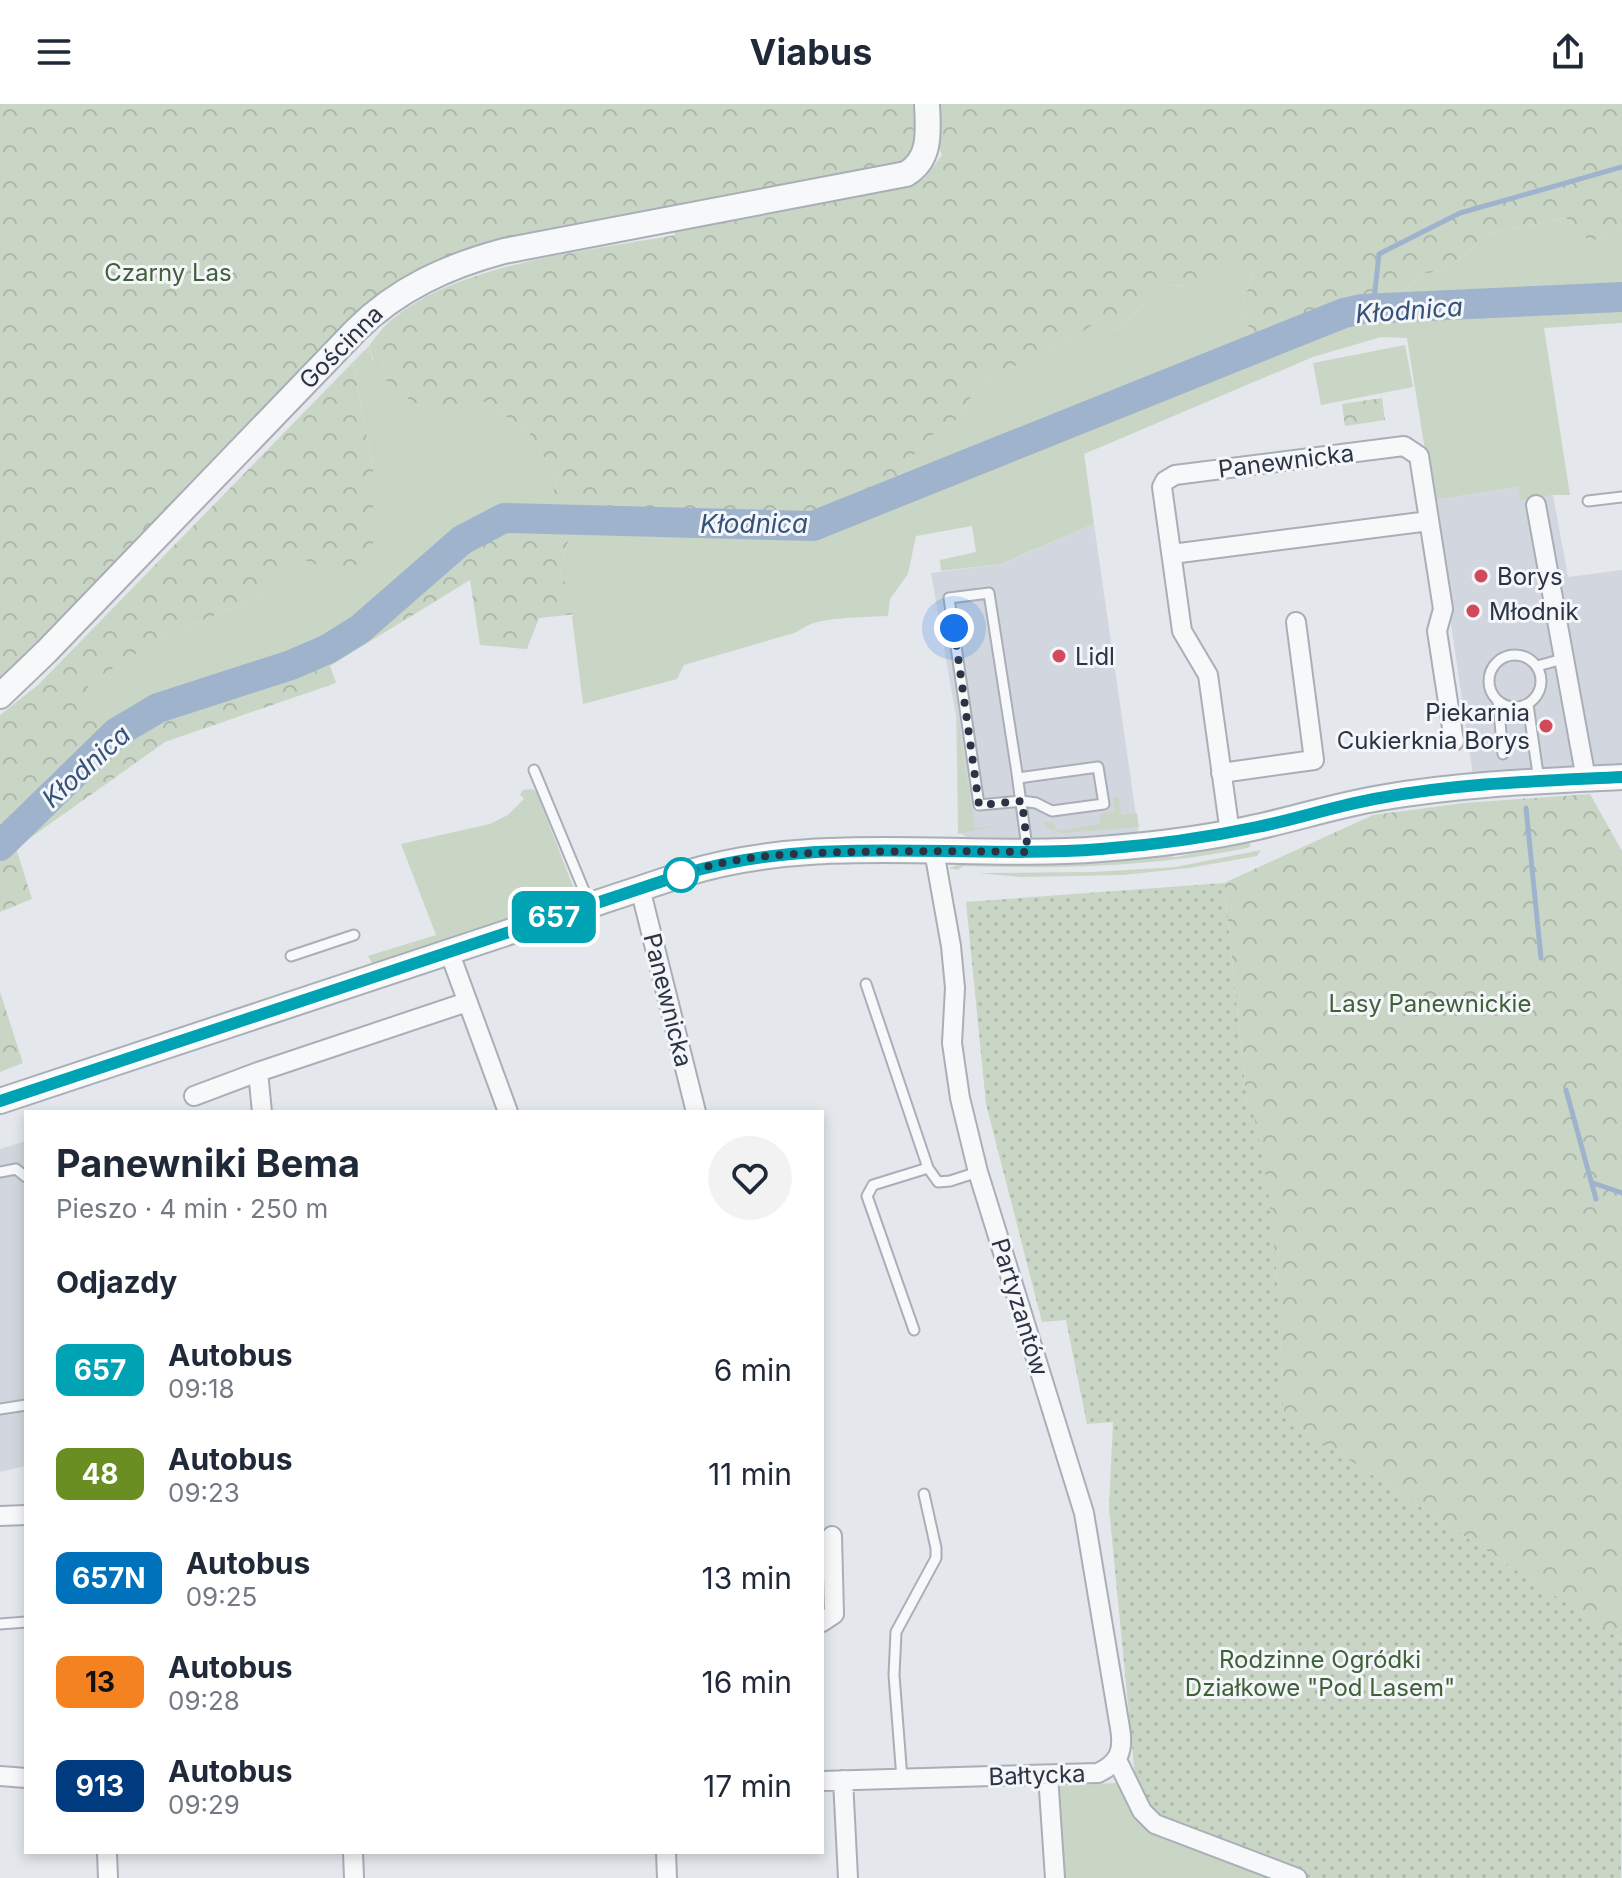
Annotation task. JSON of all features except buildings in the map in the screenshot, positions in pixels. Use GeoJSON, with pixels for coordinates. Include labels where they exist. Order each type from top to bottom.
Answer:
{"type":"FeatureCollection","features":[{"type":"Feature","properties":{"kind":"street","name":"Gościnna"},"geometry":{"type":"LineString","coordinates":[[0,696],[356,330],[400,293],[461,264],[504,251],[906,174],[917,166],[925,151],[927,104]]}},
{"type":"Feature","properties":{"kind":"street","name":"Panewnicka"},"geometry":{"type":"LineString","coordinates":[[1230,833],[1208,675],[1182,631],[1162,487],[1175,475],[1404,446],[1419,456],[1443,609],[1437,631],[1454,741]]}},
{"type":"Feature","properties":{"kind":"street"},"geometry":{"type":"LineString","coordinates":[[1536,505],[1586,779]]}},
{"type":"Feature","properties":{"kind":"street"},"geometry":{"type":"LineString","coordinates":[[1172,554],[1429,521]]}},
{"type":"Feature","properties":{"kind":"street"},"geometry":{"type":"LineString","coordinates":[[1221,773],[1314,760],[1296,622]]}},
{"type":"Feature","properties":{"kind":"street"},"geometry":{"type":"LineString","coordinates":[[0,1101],[705,867],[778,854],[1028,852],[1125,847],[1230,833],[1378,798],[1449,788],[1622,777]]}},
{"type":"Feature","properties":{"kind":"street","name":"Partyzantów"},"geometry":{"type":"LineString","coordinates":[[934,851],[951,946],[955,988],[952,1043],[960,1098],[978,1172],[1084,1513],[1122,1739],[1117,1760]]}},
{"type":"Feature","properties":{"kind":"street","name":"Panewnicka"},"geometry":{"type":"LineString","coordinates":[[640,888],[696,1110]]}},
{"type":"Feature","properties":{"kind":"street"},"geometry":{"type":"LineString","coordinates":[[449,951],[507,1110]]}},
{"type":"Feature","properties":{"kind":"street"},"geometry":{"type":"LineString","coordinates":[[194,1096],[467,1002]]}},
{"type":"Feature","properties":{"kind":"street"},"geometry":{"type":"LineString","coordinates":[[258,1072],[262,1110]]}},
{"type":"Feature","properties":{"kind":"street"},"geometry":{"type":"LineString","coordinates":[[0,1516],[24,1515]]}},
{"type":"Feature","properties":{"kind":"street"},"geometry":{"type":"LineString","coordinates":[[824,1621],[834,1614],[832,1536]]}},
{"type":"Feature","properties":{"kind":"street","name":"Bałtycka"},"geometry":{"type":"LineString","coordinates":[[824,1781],[1098,1773],[1117,1760],[1142,1811],[1155,1824],[1297,1878]]}},
{"type":"Feature","properties":{"kind":"street"},"geometry":{"type":"LineString","coordinates":[[1048,1775],[1055,1878]]}},
{"type":"Feature","properties":{"kind":"street"},"geometry":{"type":"LineString","coordinates":[[0,1776],[24,1778]]}},
{"type":"Feature","properties":{"kind":"street"},"geometry":{"type":"LineString","coordinates":[[843,1780],[848,1878]]}},
{"type":"Feature","properties":{"kind":"street"},"geometry":{"type":"LineString","coordinates":[[107,1854],[108,1878]]}},
{"type":"Feature","properties":{"kind":"street"},"geometry":{"type":"LineString","coordinates":[[353,1854],[354,1878]]}},
{"type":"Feature","properties":{"kind":"street"},"geometry":{"type":"LineString","coordinates":[[666,1854],[667,1878]]}},
{"type":"Feature","properties":{"kind":"lane"},"geometry":{"type":"LineString","coordinates":[[1588,501],[1622,497]]}},
{"type":"Feature","properties":{"kind":"lane"},"geometry":{"type":"LineString","coordinates":[[1018,778],[1098,767],[1104,804],[1052,811],[1036,803],[1022,801],[979,805],[949,598],[989,593],[1018,778],[1022,801],[1028,852]]}},
{"type":"Feature","properties":{"kind":"lane"},"geometry":{"type":"LineString","coordinates":[[1514,655],[1529,658],[1537,666],[1542,684],[1536,698],[1528,705],[1517,708],[1506,706],[1492,693],[1489,682],[1496,663],[1514,655]]}},
{"type":"Feature","properties":{"kind":"lane"},"geometry":{"type":"LineString","coordinates":[[1537,666],[1563,659]]}},
{"type":"Feature","properties":{"kind":"lane"},"geometry":{"type":"LineString","coordinates":[[1498,701],[1503,754]]}},
{"type":"Feature","properties":{"kind":"lane"},"geometry":{"type":"LineString","coordinates":[[1528,705],[1539,782]]}},
{"type":"Feature","properties":{"kind":"lane"},"geometry":{"type":"LineString","coordinates":[[534,770],[590,905]]}},
{"type":"Feature","properties":{"kind":"lane"},"geometry":{"type":"LineString","coordinates":[[291,956],[354,935]]}},
{"type":"Feature","properties":{"kind":"lane"},"geometry":{"type":"LineString","coordinates":[[866,984],[928,1168],[938,1182],[978,1172]]}},
{"type":"Feature","properties":{"kind":"lane"},"geometry":{"type":"LineString","coordinates":[[914,1330],[867,1196],[873,1185],[928,1168]]}},
{"type":"Feature","properties":{"kind":"lane"},"geometry":{"type":"LineString","coordinates":[[0,1172],[16,1169],[24,1175]]}},
{"type":"Feature","properties":{"kind":"lane"},"geometry":{"type":"LineString","coordinates":[[0,1409],[24,1405]]}},
{"type":"Feature","properties":{"kind":"lane"},"geometry":{"type":"LineString","coordinates":[[902,1779],[894,1675],[896,1632],[936,1558],[924,1494]]}},
{"type":"Feature","properties":{"kind":"lane"},"geometry":{"type":"LineString","coordinates":[[0,1624],[24,1622]]}},
{"type":"Feature","properties":{"kind":"shaded area"},"geometry":{"type":"Polygon","coordinates":[[[1519,487],[1522,501],[1553,495],[1568,577],[1622,570],[1622,766],[1473,775],[1433,500],[1519,487]]]}},
{"type":"Feature","properties":{"kind":"shaded area"},"geometry":{"type":"Polygon","coordinates":[[[1094,524],[1139,836],[976,845],[958,831],[956,716],[931,573],[1002,564],[1094,524]]]}},
{"type":"Feature","properties":{"kind":"shaded area"},"geometry":{"type":"Polygon","coordinates":[[[24,1142],[24,1466],[0,1472],[0,1149],[24,1142]]]}},
{"type":"Feature","properties":{"kind":"green space","name":"Czarny Las"},"geometry":{"type":"Polygon","coordinates":[[[0,104],[920,104],[920,142],[910,163],[416,275],[0,684],[0,104]]]}},
{"type":"Feature","properties":{"kind":"green space"},"geometry":{"type":"Polygon","coordinates":[[[935,104],[1622,104],[1622,227],[1590,242],[1566,218],[1491,233],[1445,270],[1423,274],[1390,304],[1346,308],[1258,342],[1241,314],[1252,273],[1246,266],[1222,266],[1193,285],[1166,286],[1116,330],[1096,322],[1073,339],[979,383],[959,418],[925,440],[887,492],[813,521],[773,523],[546,508],[558,480],[529,432],[484,402],[437,416],[386,380],[373,359],[369,346],[389,322],[417,302],[486,273],[524,262],[675,235],[675,230],[924,179],[942,155],[938,146],[935,104]]]}},
{"type":"Feature","properties":{"kind":"green space"},"geometry":{"type":"Polygon","coordinates":[[[1566,218],[1590,242],[1622,227],[1622,294],[1390,304],[1423,274],[1445,270],[1491,233],[1566,218]]]}},
{"type":"Feature","properties":{"kind":"green space"},"geometry":{"type":"Polygon","coordinates":[[[1222,266],[1246,266],[1252,273],[1241,314],[1258,342],[887,492],[925,440],[959,418],[979,383],[1073,339],[1096,321],[1116,330],[1166,286],[1193,285],[1222,266]]]}},
{"type":"Feature","properties":{"kind":"green space"},"geometry":{"type":"Polygon","coordinates":[[[1622,302],[1622,323],[1544,328],[1570,495],[1521,501],[1518,487],[1433,500],[1407,338],[1381,337],[1313,357],[1084,454],[1094,524],[1001,564],[941,571],[940,560],[976,552],[972,526],[916,536],[908,574],[890,599],[888,616],[819,622],[794,633],[684,665],[677,679],[583,704],[572,617],[585,613],[560,575],[571,529],[590,526],[814,529],[1355,313],[1622,302]]]}},
{"type":"Feature","properties":{"kind":"green space"},"geometry":{"type":"Polygon","coordinates":[[[1405,345],[1413,387],[1321,405],[1313,363],[1405,345]]]}},
{"type":"Feature","properties":{"kind":"green space"},"geometry":{"type":"Polygon","coordinates":[[[369,346],[372,359],[484,402],[529,432],[558,480],[546,508],[503,508],[461,529],[369,616],[329,640],[282,661],[161,701],[123,720],[102,738],[86,684],[167,635],[266,594],[299,557],[331,570],[373,470],[353,362],[369,346]]]}},
{"type":"Feature","properties":{"kind":"green space"},"geometry":{"type":"Polygon","coordinates":[[[353,362],[373,470],[373,561],[331,570],[299,558],[266,594],[167,635],[87,684],[102,738],[0,841],[0,715],[38,685],[353,362]]]}},
{"type":"Feature","properties":{"kind":"green space"},"geometry":{"type":"Polygon","coordinates":[[[1382,398],[1385,420],[1345,426],[1342,404],[1382,398]]]}},
{"type":"Feature","properties":{"kind":"green space"},"geometry":{"type":"Polygon","coordinates":[[[513,526],[571,529],[560,575],[586,613],[539,618],[527,649],[480,645],[470,580],[330,666],[336,683],[165,742],[16,848],[32,899],[0,912],[0,852],[20,838],[122,737],[174,710],[328,656],[379,623],[467,545],[513,526]]]}},
{"type":"Feature","properties":{"kind":"green space"},"geometry":{"type":"Polygon","coordinates":[[[958,719],[975,828],[996,826],[958,834],[958,719]]]}},
{"type":"Feature","properties":{"kind":"green space"},"geometry":{"type":"Polygon","coordinates":[[[523,790],[536,791],[576,901],[377,966],[372,963],[368,956],[436,935],[401,844],[490,824],[508,815],[524,799],[520,795],[523,790]]]}},
{"type":"Feature","properties":{"kind":"green space","name":"Lasy Panewnickie"},"geometry":{"type":"Polygon","coordinates":[[[1590,794],[1622,851],[1622,1640],[1284,1417],[1276,1266],[1247,1104],[1224,883],[1373,815],[1464,803],[1590,794]]]}},
{"type":"Feature","properties":{"kind":"green space"},"geometry":{"type":"Polygon","coordinates":[[[1119,797],[1121,815],[1137,813],[1139,827],[1061,833],[1048,828],[1042,821],[1054,823],[1056,831],[1099,824],[1101,813],[1114,811],[1113,798],[1119,797]]]}},
{"type":"Feature","properties":{"kind":"green space"},"geometry":{"type":"Polygon","coordinates":[[[1249,842],[1251,846],[1247,848],[1141,863],[949,868],[966,862],[1065,863],[1157,855],[1176,857],[1249,842]]]}},
{"type":"Feature","properties":{"kind":"green space"},"geometry":{"type":"Polygon","coordinates":[[[1261,850],[1257,856],[1123,875],[1021,877],[978,873],[1094,872],[1175,867],[1261,850]]]}},
{"type":"Feature","properties":{"kind":"green space","name":"Rodzinne Ogródki Działkowe \"Pod Lasem\""},"geometry":{"type":"Polygon","coordinates":[[[1224,883],[1247,1104],[1251,1105],[1260,1143],[1272,1221],[1284,1417],[1622,1640],[1621,1878],[1310,1878],[1159,1819],[1137,1797],[1109,1508],[1113,1422],[1087,1424],[1066,1320],[1042,1322],[986,1104],[966,902],[1224,883]]]}},
{"type":"Feature","properties":{"kind":"green space"},"geometry":{"type":"Polygon","coordinates":[[[0,992],[23,1063],[0,1072],[0,992]]]}},
{"type":"Feature","properties":{"kind":"green space"},"geometry":{"type":"Polygon","coordinates":[[[1117,1783],[1150,1830],[1269,1878],[1060,1878],[1056,1786],[1117,1783]]]}},
{"type":"Feature","properties":{"kind":"waterway"},"geometry":{"type":"LineString","coordinates":[[1373,309],[1379,254],[1460,213],[1622,167]]}},
{"type":"Feature","properties":{"kind":"waterway","name":"Kłodnica"},"geometry":{"type":"LineString","coordinates":[[0,846],[116,733],[158,708],[291,665],[328,649],[360,629],[462,540],[504,518],[813,526],[1344,313],[1362,309],[1622,297]]}},
{"type":"Feature","properties":{"kind":"waterway"},"geometry":{"type":"LineString","coordinates":[[229,685],[237,695]]}},
{"type":"Feature","properties":{"kind":"waterway"},"geometry":{"type":"LineString","coordinates":[[1526,808],[1541,958]]}},
{"type":"Feature","properties":{"kind":"waterway"},"geometry":{"type":"LineString","coordinates":[[1566,1090],[1596,1199]]}},
{"type":"Feature","properties":{"kind":"waterway"},"geometry":{"type":"LineString","coordinates":[[1593,1183],[1622,1193]]}},
{"type":"Feature","properties":{"kind":"bus line","name":"657"},"geometry":{"type":"LineString","coordinates":[[0,1101],[705,867],[746,858],[778,854],[911,850],[1099,849],[1208,837],[1346,804],[1419,791],[1622,777]]}},
{"type":"Feature","properties":{"kind":"place","name":"Borys"},"geometry":{"type":"Point","coordinates":[1481,576]}},
{"type":"Feature","properties":{"kind":"place","name":"Młodnik"},"geometry":{"type":"Point","coordinates":[1473,611]}},
{"type":"Feature","properties":{"kind":"place","name":"Lidl"},"geometry":{"type":"Point","coordinates":[1059,656]}},
{"type":"Feature","properties":{"kind":"place","name":"Piekarnia Cukierknia Borys"},"geometry":{"type":"Point","coordinates":[1546,726]}},
{"type":"Feature","properties":{"kind":"route"},"geometry":{"type":"LineString","coordinates":[[681,875],[746,858],[778,854],[911,850],[1028,852],[1022,801],[979,805],[954,628]]}}]}
